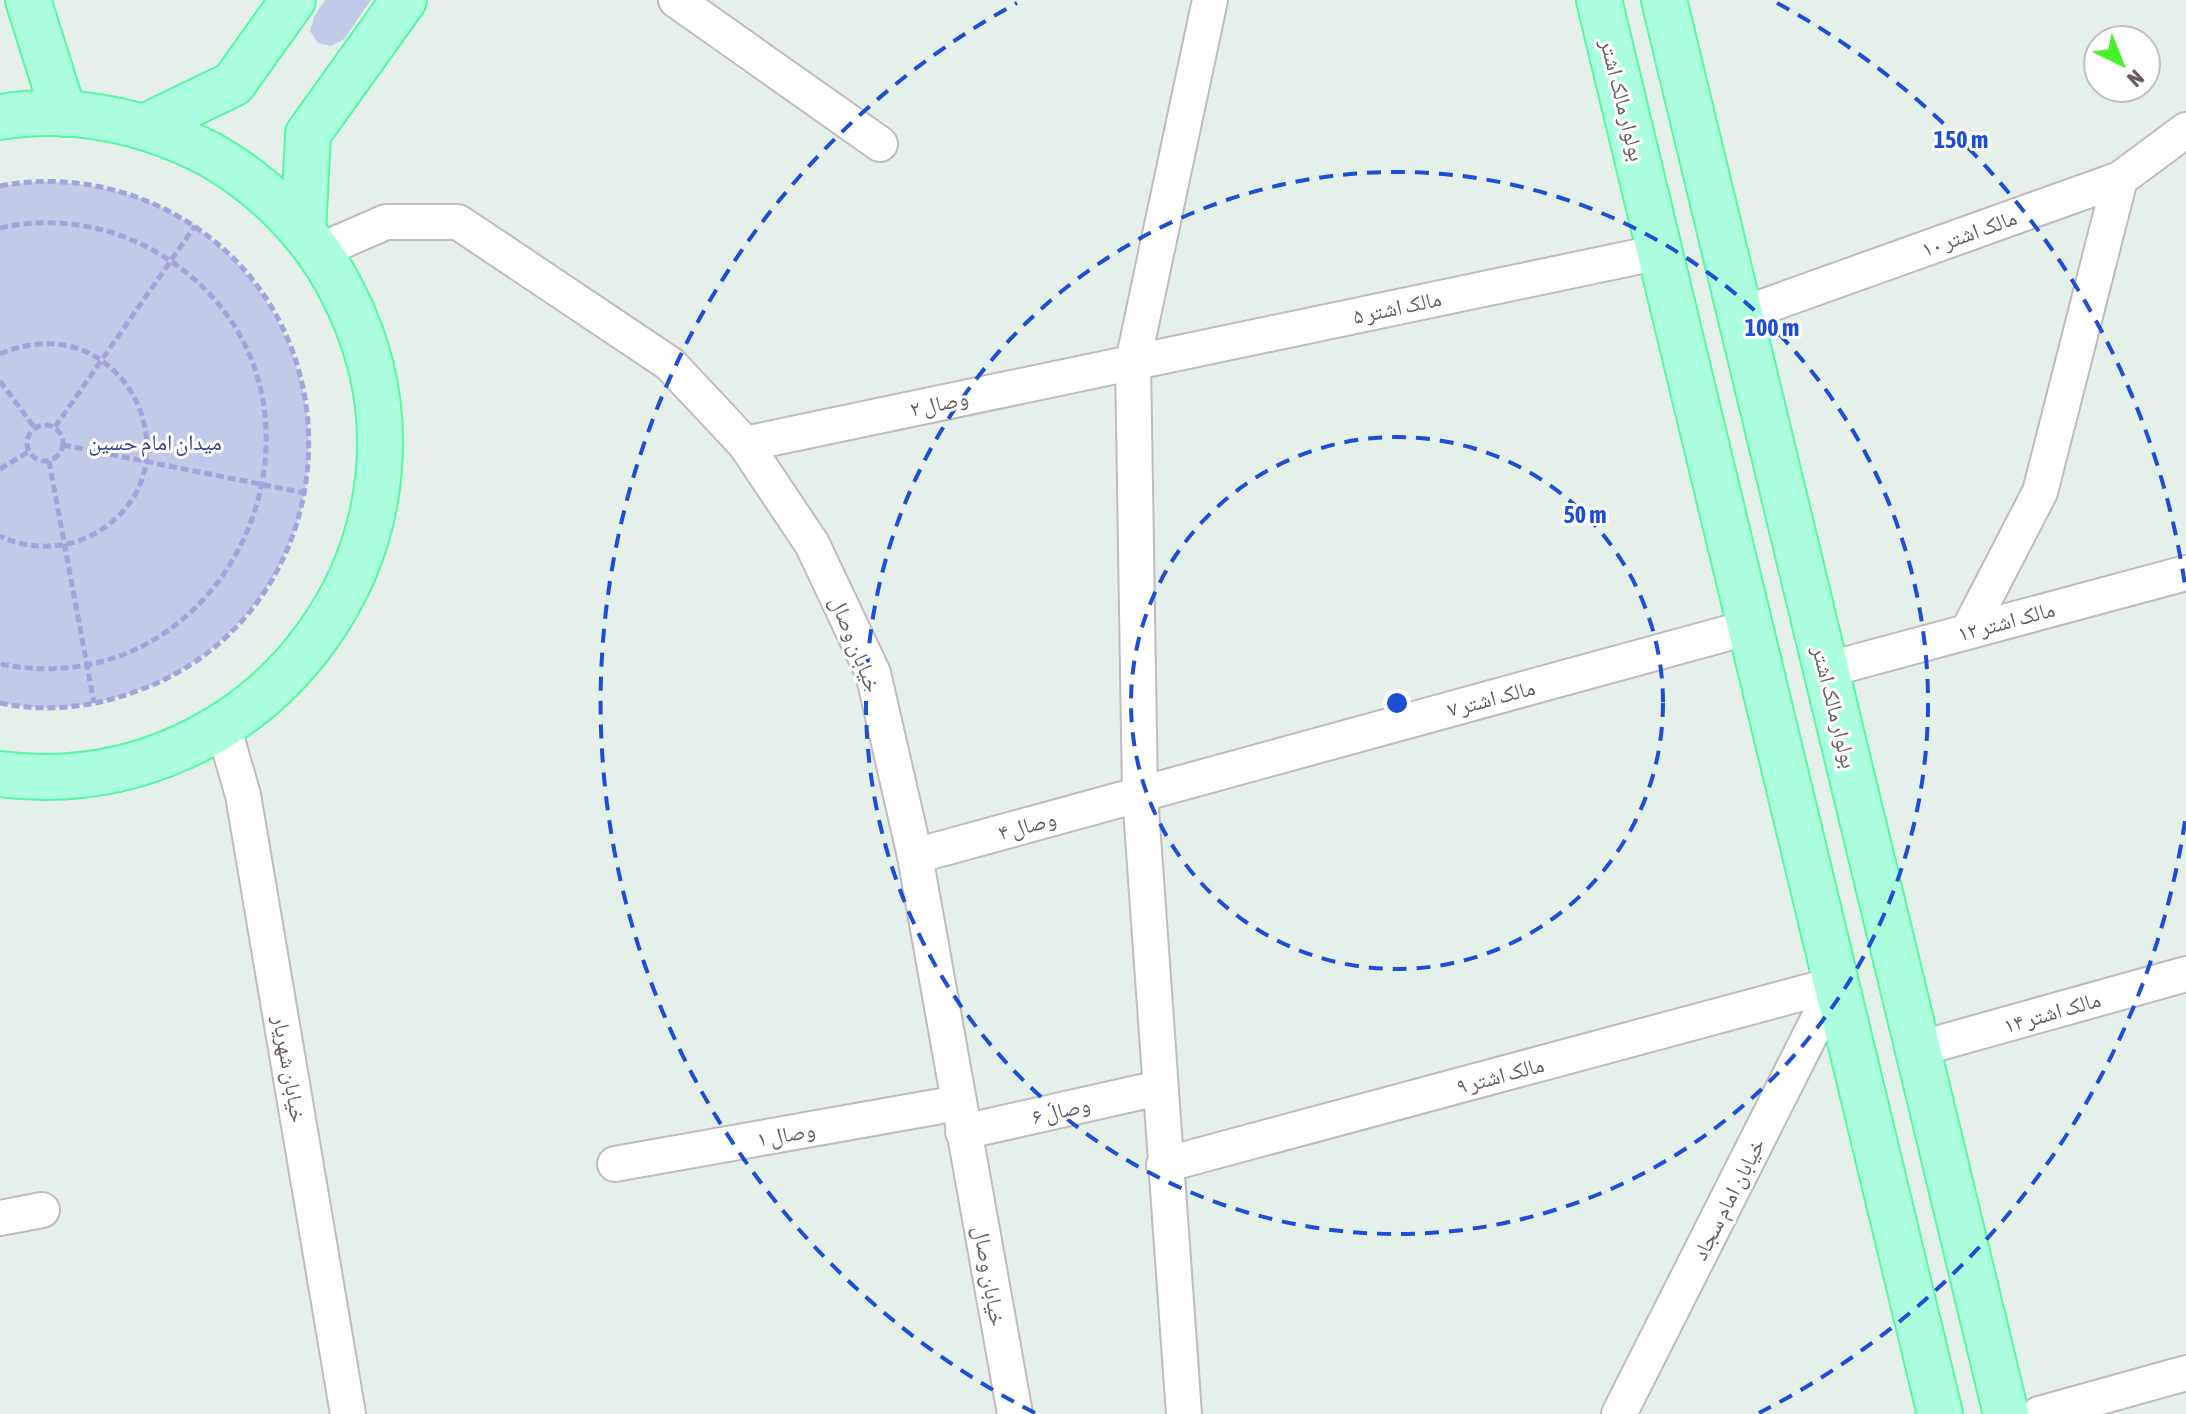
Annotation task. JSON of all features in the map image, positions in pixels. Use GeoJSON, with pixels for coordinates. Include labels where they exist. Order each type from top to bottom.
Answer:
{"type":"FeatureCollection","features":[{"type":"Feature","properties":{"kind":"main road"},"geometry":{"type":"LineString","coordinates":[[0,39],[18,29],[24,20],[26,0]]}},
{"type":"Feature","properties":{"kind":"main road"},"geometry":{"type":"LineString","coordinates":[[26,0],[64,114]]}},
{"type":"Feature","properties":{"kind":"main road"},"geometry":{"type":"LineString","coordinates":[[144,127],[233,84],[293,0]]}},
{"type":"Feature","properties":{"kind":"main road"},"geometry":{"type":"LineString","coordinates":[[311,242],[308,134],[404,0]]}},
{"type":"Feature","properties":{"kind":"main road","name":"بولوار مالک اشتر"},"geometry":{"type":"LineString","coordinates":[[1599,0],[1940,1414]]}},
{"type":"Feature","properties":{"kind":"main road","name":"بولوار مالک اشتر"},"geometry":{"type":"LineString","coordinates":[[1664,0],[2006,1414]]}},
{"type":"Feature","properties":{"kind":"main road"},"geometry":{"type":"LineString","coordinates":[[0,117],[64,114],[144,127],[195,147],[243,175],[311,242],[350,306],[371,367],[380,440],[372,515],[348,585],[316,640],[274,688],[223,726],[174,751],[108,771],[42,777],[0,774]]}},
{"type":"Feature","properties":{"kind":"main road"},"geometry":{"type":"LineString","coordinates":[[1733,557],[1796,543]]}},
{"type":"Feature","properties":{"kind":"main road"},"geometry":{"type":"LineString","coordinates":[[1894,1221],[1955,1207]]}},
{"type":"Feature","properties":{"kind":"street"},"geometry":{"type":"LineString","coordinates":[[676,0],[880,144]]}},
{"type":"Feature","properties":{"kind":"street"},"geometry":{"type":"LineString","coordinates":[[1184,1414],[1140,795],[1133,362],[1210,0]]}},
{"type":"Feature","properties":{"kind":"street","name":"مالک اشتر ۱۰"},"geometry":{"type":"LineString","coordinates":[[1740,315],[2120,179],[2186,130]]}},
{"type":"Feature","properties":{"kind":"street"},"geometry":{"type":"LineString","coordinates":[[1968,631],[2040,492],[2120,179]]}},
{"type":"Feature","properties":{"kind":"street","name":"خیابان وصال"},"geometry":{"type":"LineString","coordinates":[[311,242],[386,222],[458,222],[670,364],[745,444],[812,544],[873,673],[915,856],[1015,1414]]}},
{"type":"Feature","properties":{"kind":"street","name":"مالک اشتر ۵"},"geometry":{"type":"LineString","coordinates":[[1133,362],[1660,252]]}},
{"type":"Feature","properties":{"kind":"street","name":"وصال ۲"},"geometry":{"type":"LineString","coordinates":[[745,444],[1133,362]]}},
{"type":"Feature","properties":{"kind":"street","name":"مالک اشتر ۱۲"},"geometry":{"type":"LineString","coordinates":[[1826,670],[2186,573]]}},
{"type":"Feature","properties":{"kind":"street","name":"مالک اشتر ۷"},"geometry":{"type":"LineString","coordinates":[[1140,795],[1750,627]]}},
{"type":"Feature","properties":{"kind":"street","name":"خیابان شهریار"},"geometry":{"type":"LineString","coordinates":[[223,726],[243,795],[348,1414]]}},
{"type":"Feature","properties":{"kind":"street","name":"وصال ۴"},"geometry":{"type":"LineString","coordinates":[[915,856],[1140,795]]}},
{"type":"Feature","properties":{"kind":"street","name":"مالک اشتر ۱۴"},"geometry":{"type":"LineString","coordinates":[[1918,1049],[2186,974]]}},
{"type":"Feature","properties":{"kind":"street","name":"مالک اشتر ۹"},"geometry":{"type":"LineString","coordinates":[[1164,1165],[1836,984]]}},
{"type":"Feature","properties":{"kind":"street","name":"خیابان امام سجاد"},"geometry":{"type":"LineString","coordinates":[[1619,1414],[1836,984]]}},
{"type":"Feature","properties":{"kind":"street","name":"وصال ۶"},"geometry":{"type":"LineString","coordinates":[[961,1118],[1159,1088]]}},
{"type":"Feature","properties":{"kind":"street","name":"وصال ۱"},"geometry":{"type":"LineString","coordinates":[[615,1164],[961,1118]]}},
{"type":"Feature","properties":{"kind":"street"},"geometry":{"type":"LineString","coordinates":[[0,1218],[42,1210]]}},
{"type":"Feature","properties":{"kind":"street"},"geometry":{"type":"LineString","coordinates":[[2039,1414],[2186,1373]]}},
{"type":"Feature","properties":{"kind":"path"},"geometry":{"type":"LineString","coordinates":[[0,186],[41,181],[106,187],[166,209],[195,226],[246,271],[283,327],[296,358],[306,402],[310,459],[306,493],[280,565],[236,627],[200,657],[166,679],[94,703],[52,707],[0,703]]}},
{"type":"Feature","properties":{"kind":"path"},"geometry":{"type":"LineString","coordinates":[[0,228],[41,222],[96,228],[122,236],[171,261],[213,300],[246,348],[266,415],[264,484],[248,536],[203,602],[172,627],[138,648],[87,664],[37,669],[0,664]]}},
{"type":"Feature","properties":{"kind":"path"},"geometry":{"type":"LineString","coordinates":[[55,427],[195,226]]}},
{"type":"Feature","properties":{"kind":"path"},"geometry":{"type":"LineString","coordinates":[[0,354],[17,347],[53,343],[86,351],[102,360],[130,387],[139,404],[145,423],[146,461],[141,478],[124,509],[98,532],[65,545],[28,545],[0,536]]}},
{"type":"Feature","properties":{"kind":"path"},"geometry":{"type":"LineString","coordinates":[[0,381],[34,427]]}},
{"type":"Feature","properties":{"kind":"path"},"geometry":{"type":"LineString","coordinates":[[34,427],[55,427]]}},
{"type":"Feature","properties":{"kind":"path"},"geometry":{"type":"LineString","coordinates":[[34,427],[26,443],[28,452],[41,461],[56,458],[63,445]]}},
{"type":"Feature","properties":{"kind":"path"},"geometry":{"type":"LineString","coordinates":[[55,427],[63,445]]}},
{"type":"Feature","properties":{"kind":"path"},"geometry":{"type":"LineString","coordinates":[[63,445],[306,493]]}},
{"type":"Feature","properties":{"kind":"path"},"geometry":{"type":"LineString","coordinates":[[0,469],[28,452]]}},
{"type":"Feature","properties":{"kind":"path"},"geometry":{"type":"LineString","coordinates":[[49,461],[94,703]]}},
{"type":"Feature","properties":{"kind":"green space"},"geometry":{"type":"Polygon","coordinates":[[[325,0],[371,0],[344,39],[331,46],[318,43],[310,31],[314,17],[325,0]]]}},
{"type":"Feature","properties":{"kind":"green space","name":"میدان امام حسین"},"geometry":{"type":"Polygon","coordinates":[[[41,181],[113,190],[137,197],[188,222],[232,257],[266,300],[291,349],[305,402],[309,457],[300,512],[279,566],[256,603],[227,636],[193,663],[136,691],[78,706],[39,708],[0,703],[0,186],[41,181]]]}}]}
